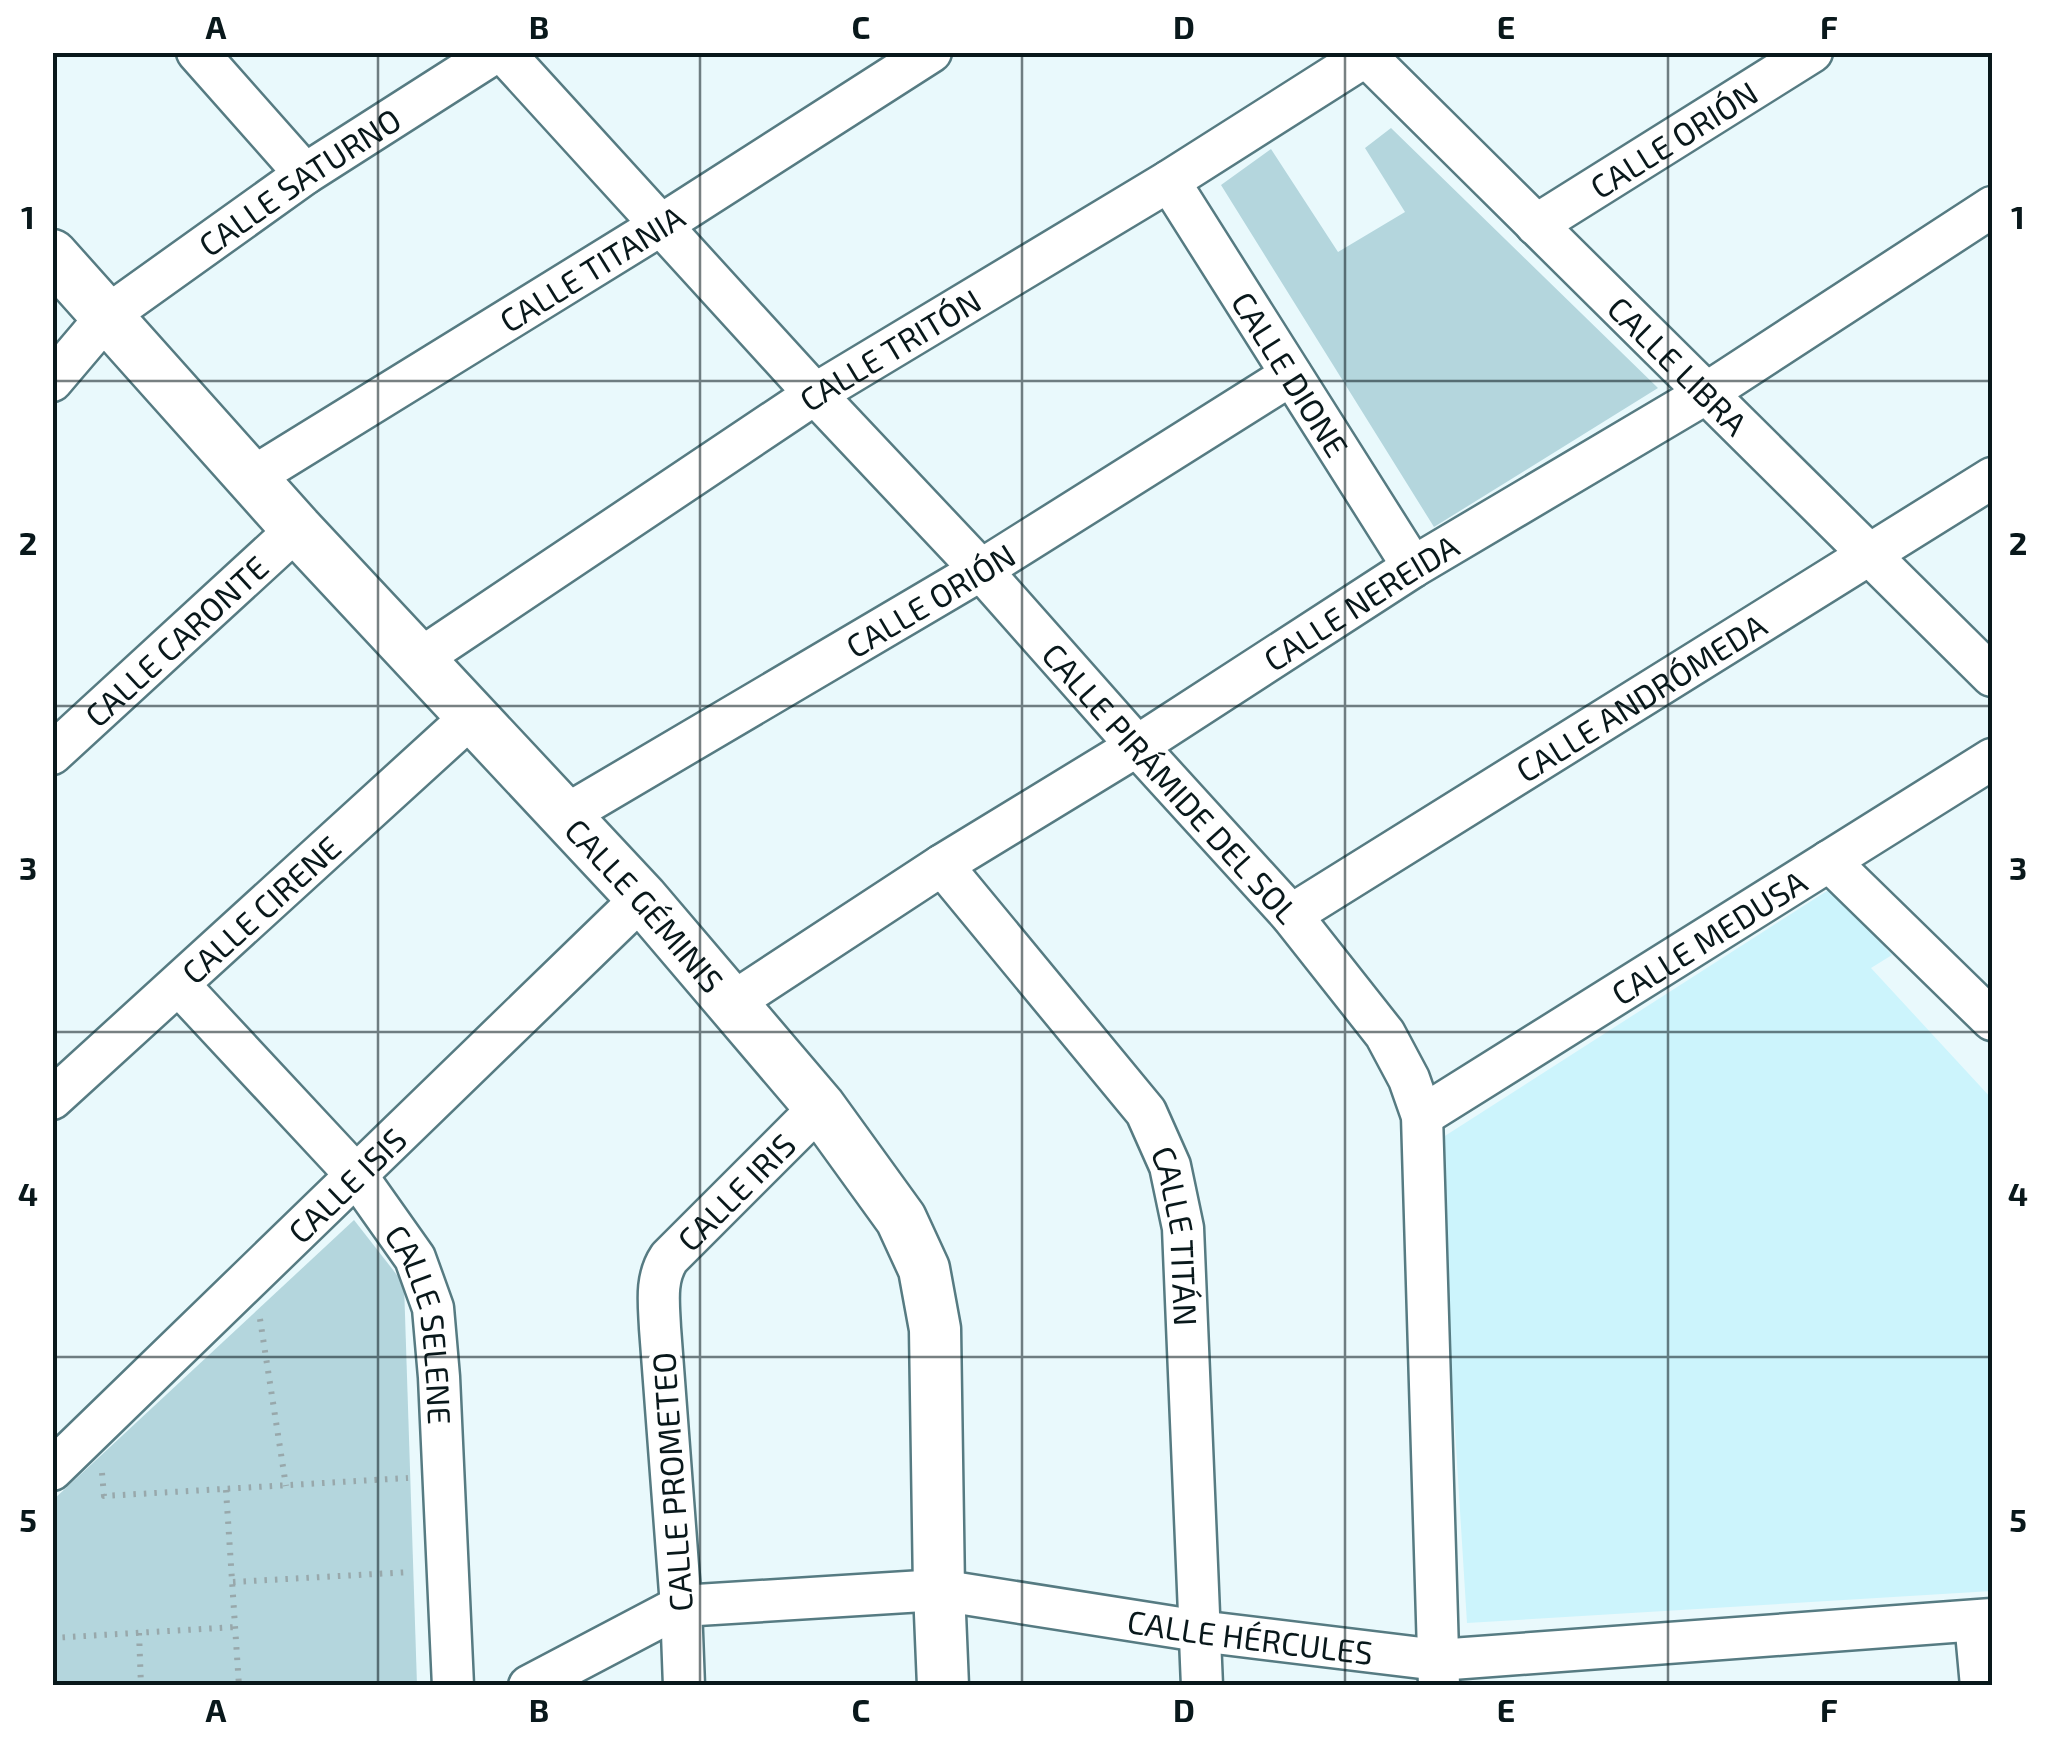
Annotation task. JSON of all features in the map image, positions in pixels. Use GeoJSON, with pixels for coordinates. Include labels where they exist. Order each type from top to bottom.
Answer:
{"type":"FeatureCollection","features":[{"type":"Feature","properties":{"kind":"street"},"geometry":{"type":"LineString","coordinates":[[197,52],[305,174]]}},
{"type":"Feature","properties":{"kind":"street","name":"CALLE SATURNO"},"geometry":{"type":"LineString","coordinates":[[52,381],[108,315],[305,174],[496,52]]}},
{"type":"Feature","properties":{"kind":"street","name":"CALLE PIRÁMIDE DEL SOL"},"geometry":{"type":"LineString","coordinates":[[504,52],[814,394],[981,570],[1291,915],[1385,1034],[1410,1080],[1422,1116],[1439,1673]]}},
{"type":"Feature","properties":{"kind":"street","name":"CALLE TITANIA"},"geometry":{"type":"LineString","coordinates":[[250,478],[661,225],[930,52]]}},
{"type":"Feature","properties":{"kind":"street","name":"CALLE ORIÓN"},"geometry":{"type":"LineString","coordinates":[[1536,226],[1812,52]]}},
{"type":"Feature","properties":{"kind":"street","name":"CALLE LIBRA"},"geometry":{"type":"LineString","coordinates":[[1367,54],[1992,676]]}},
{"type":"Feature","properties":{"kind":"street","name":"CALLE TRITÓN"},"geometry":{"type":"LineString","coordinates":[[418,660],[814,394],[1168,181],[1367,54]]}},
{"type":"Feature","properties":{"kind":"street","name":"CALLE DIONE"},"geometry":{"type":"LineString","coordinates":[[1168,181],[1413,567]]}},
{"type":"Feature","properties":{"kind":"street","name":"CALLE NEREIDA"},"geometry":{"type":"LineString","coordinates":[[730,1004],[942,864],[1137,746],[1413,567],[1705,394],[1992,207]]}},
{"type":"Feature","properties":{"kind":"street","name":"CALLE GÉMINIS"},"geometry":{"type":"LineString","coordinates":[[52,255],[250,478],[642,898],[820,1107],[901,1219],[924,1270],[934,1329],[943,1686]]}},
{"type":"Feature","properties":{"kind":"street","name":"CALLE ORIÓN"},"geometry":{"type":"LineString","coordinates":[[564,816],[981,570],[1291,375]]}},
{"type":"Feature","properties":{"kind":"street","name":"CALLE ANDRÓMEDA"},"geometry":{"type":"LineString","coordinates":[[1291,915],[1992,478]]}},
{"type":"Feature","properties":{"kind":"street","name":"CALLE CARONTE"},"geometry":{"type":"LineString","coordinates":[[52,754],[298,529]]}},
{"type":"Feature","properties":{"kind":"street","name":"CALLE CIRENE"},"geometry":{"type":"LineString","coordinates":[[52,1098],[471,717]]}},
{"type":"Feature","properties":{"kind":"street","name":"CALLE MEDUSA"},"geometry":{"type":"LineString","coordinates":[[1422,1116],[1992,759]]}},
{"type":"Feature","properties":{"kind":"street"},"geometry":{"type":"LineString","coordinates":[[1829,860],[1992,1020]]}},
{"type":"Feature","properties":{"kind":"street","name":"CALLE TITÁN"},"geometry":{"type":"LineString","coordinates":[[942,864],[1146,1112],[1170,1166],[1184,1228],[1202,1686]]}},
{"type":"Feature","properties":{"kind":"street","name":"CALLE ISIS"},"geometry":{"type":"LineString","coordinates":[[52,1470],[642,898]]}},
{"type":"Feature","properties":{"kind":"street","name":"CALLE SELENE"},"geometry":{"type":"LineString","coordinates":[[179,985],[356,1176],[414,1258],[433,1308],[453,1686]]}},
{"type":"Feature","properties":{"kind":"street","name":"CALLE IRIS"},"geometry":{"type":"LineString","coordinates":[[660,1278],[669,1258],[820,1107]]}},
{"type":"Feature","properties":{"kind":"street","name":"CALLE PROMETEO"},"geometry":{"type":"LineString","coordinates":[[660,1278],[684,1686]]}},
{"type":"Feature","properties":{"kind":"street","name":"CALLE HÉRCULES"},"geometry":{"type":"LineString","coordinates":[[529,1686],[680,1606],[939,1590],[1439,1673],[1984,1620]]}},
{"type":"Feature","properties":{"kind":"street"},"geometry":{"type":"LineString","coordinates":[[1982,1686],[1984,1620]]}},
{"type":"Feature","properties":{"kind":"path"},"geometry":{"type":"LineString","coordinates":[[253,1276],[286,1486]]}},
{"type":"Feature","properties":{"kind":"path"},"geometry":{"type":"LineString","coordinates":[[98,1426],[104,1496],[444,1475]]}},
{"type":"Feature","properties":{"kind":"path"},"geometry":{"type":"LineString","coordinates":[[226,1490],[239,1686]]}},
{"type":"Feature","properties":{"kind":"path"},"geometry":{"type":"LineString","coordinates":[[233,1582],[448,1570]]}},
{"type":"Feature","properties":{"kind":"path"},"geometry":{"type":"LineString","coordinates":[[52,1638],[236,1627]]}},
{"type":"Feature","properties":{"kind":"path"},"geometry":{"type":"LineString","coordinates":[[138,1633],[141,1686]]}},
{"type":"Feature","properties":{"kind":"shaded area"},"geometry":{"type":"Polygon","coordinates":[[[1391,128],[1658,388],[1434,527],[1221,185],[1271,149],[1338,252],[1405,212],[1365,148],[1391,128]]]}},
{"type":"Feature","properties":{"kind":"shaded area"},"geometry":{"type":"Polygon","coordinates":[[[1830,889],[1892,955],[1871,968],[1992,1099],[1992,1591],[1467,1623],[1437,1141],[1830,889]]]}},
{"type":"Feature","properties":{"kind":"shaded area"},"geometry":{"type":"Polygon","coordinates":[[[354,1220],[404,1284],[417,1685],[53,1686],[53,1500],[354,1220]]]}}]}
